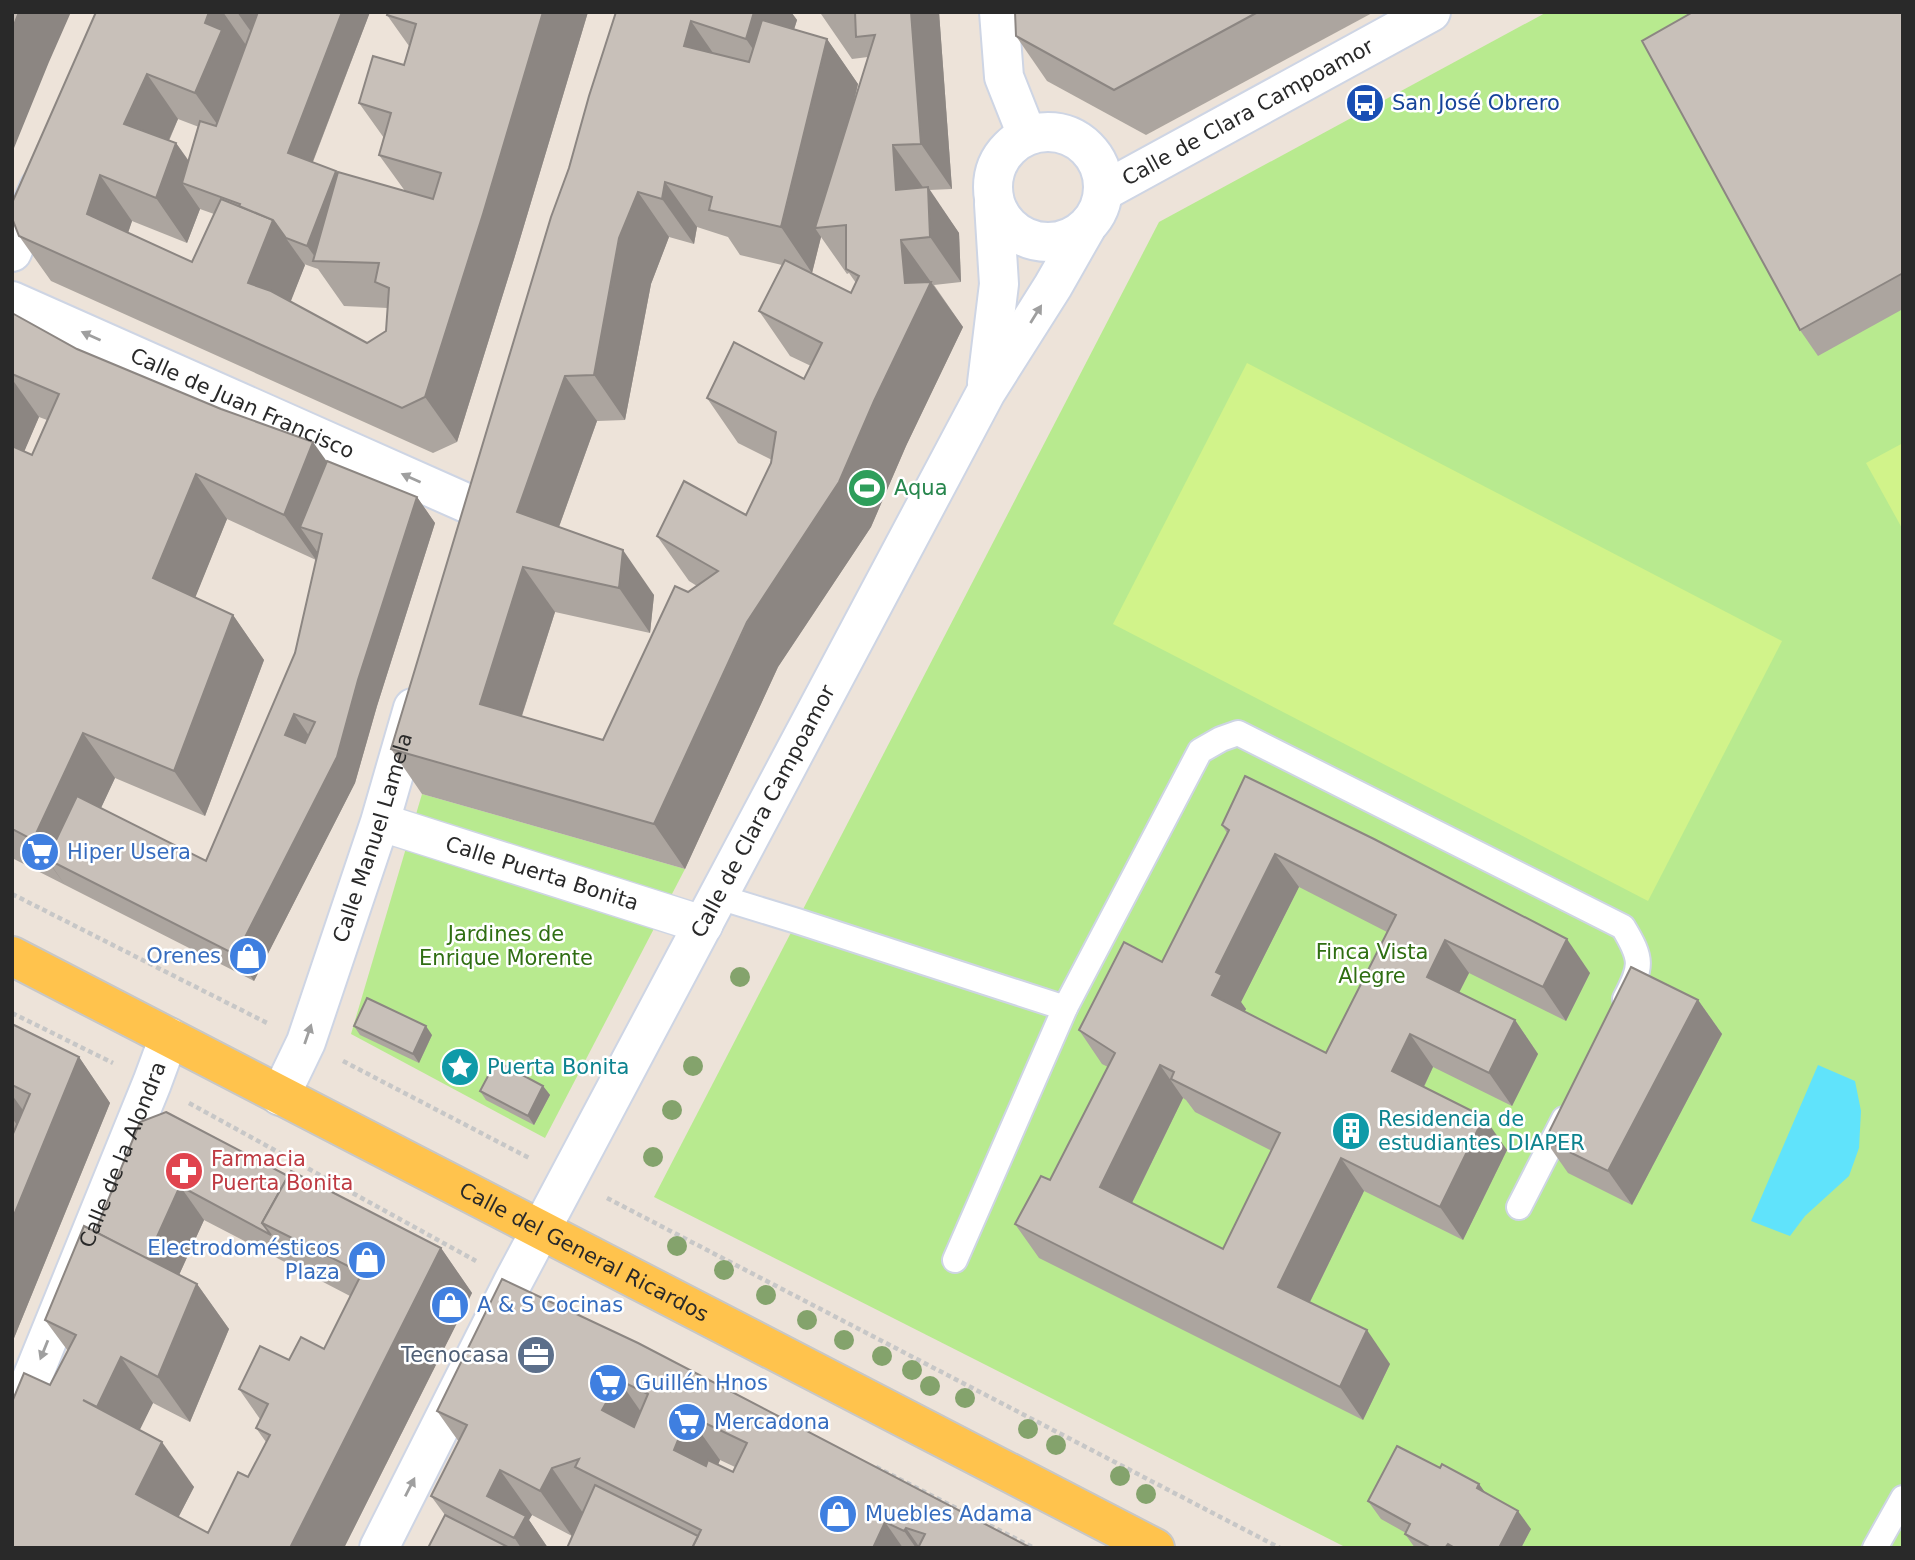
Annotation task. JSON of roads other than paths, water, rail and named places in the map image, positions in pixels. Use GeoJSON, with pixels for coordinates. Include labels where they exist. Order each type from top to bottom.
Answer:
{"type":"FeatureCollection","features":[{"type":"Feature","properties":{"kind":"main road","name":"Calle del General Ricardos"},"geometry":{"type":"LineString","coordinates":[[12,956],[1148,1546]]}},
{"type":"Feature","properties":{"kind":"street"},"geometry":{"type":"LineString","coordinates":[[999,12],[1004,77],[1027,135]]}},
{"type":"Feature","properties":{"kind":"street","name":"Calle de Clara Campoamor"},"geometry":{"type":"LineString","coordinates":[[1104,191],[1431,12]]}},
{"type":"Feature","properties":{"kind":"street"},"geometry":{"type":"LineString","coordinates":[[1049,131],[1071,136],[1089,150],[1101,169],[1104,191],[1098,211],[1086,228],[1067,240],[1045,243],[1023,238],[1005,224],[994,204],[992,184],[997,163],[1009,147],[1027,135],[1049,131]]}},
{"type":"Feature","properties":{"kind":"street"},"geometry":{"type":"LineString","coordinates":[[12,252],[55,151]]}},
{"type":"Feature","properties":{"kind":"street","name":"Calle de Clara Campoamor"},"geometry":{"type":"LineString","coordinates":[[986,392],[999,284],[994,204]]}},
{"type":"Feature","properties":{"kind":"street","name":"Calle de Clara Campoamor"},"geometry":{"type":"LineString","coordinates":[[379,1548],[541,1230],[986,392],[1086,228]]}},
{"type":"Feature","properties":{"kind":"street","name":"Calle de Juan Francisco"},"geometry":{"type":"LineString","coordinates":[[12,301],[477,492],[461,545]]}},
{"type":"Feature","properties":{"kind":"street","name":"Calle Manuel Lamela"},"geometry":{"type":"LineString","coordinates":[[280,1096],[306,1042],[380,822],[422,677]]}},
{"type":"Feature","properties":{"kind":"street","name":"Calle Puerta Bonita"},"geometry":{"type":"LineString","coordinates":[[380,822],[711,911]]}},
{"type":"Feature","properties":{"kind":"street","name":"Calle de la Alondra"},"geometry":{"type":"LineString","coordinates":[[12,1427],[169,1037]]}},
{"type":"Feature","properties":{"kind":"lane"},"geometry":{"type":"LineString","coordinates":[[955,1260],[1065,1008],[1200,751],[1222,738],[1238,733],[1623,927],[1636,948],[1639,972],[1614,1021]]}},
{"type":"Feature","properties":{"kind":"lane"},"geometry":{"type":"LineString","coordinates":[[711,911],[797,920],[1065,1008]]}},
{"type":"Feature","properties":{"kind":"lane"},"geometry":{"type":"LineString","coordinates":[[1519,1207],[1576,1095]]}},
{"type":"Feature","properties":{"kind":"lane"},"geometry":{"type":"LineString","coordinates":[[1875,1548],[1903,1498]]}},
{"type":"Feature","properties":{"kind":"water"},"geometry":{"type":"Polygon","coordinates":[[[1818,1065],[1855,1081],[1861,1111],[1859,1148],[1849,1176],[1805,1216],[1790,1236],[1751,1221],[1818,1065]]]}},
{"type":"Feature","properties":{"kind":"place","name":"San José Obrero"},"geometry":{"type":"Point","coordinates":[1365,103]}},
{"type":"Feature","properties":{"kind":"place","name":"Aqua"},"geometry":{"type":"Point","coordinates":[867,488]}},
{"type":"Feature","properties":{"kind":"place","name":"Hiper Usera"},"geometry":{"type":"Point","coordinates":[40,852]}},
{"type":"Feature","properties":{"kind":"place","name":"Orenes"},"geometry":{"type":"Point","coordinates":[248,956]}},
{"type":"Feature","properties":{"kind":"place","name":"Puerta Bonita"},"geometry":{"type":"Point","coordinates":[460,1067]}},
{"type":"Feature","properties":{"kind":"place","name":"Residencia de estudiantes DIAPER"},"geometry":{"type":"Point","coordinates":[1351,1131]}},
{"type":"Feature","properties":{"kind":"place","name":"Farmacia Puerta Bonita"},"geometry":{"type":"Point","coordinates":[184,1171]}},
{"type":"Feature","properties":{"kind":"place","name":"Electrodomésticos Plaza"},"geometry":{"type":"Point","coordinates":[367,1260]}},
{"type":"Feature","properties":{"kind":"place","name":"A & S Cocinas"},"geometry":{"type":"Point","coordinates":[450,1305]}},
{"type":"Feature","properties":{"kind":"place","name":"Tecnocasa"},"geometry":{"type":"Point","coordinates":[536,1355]}},
{"type":"Feature","properties":{"kind":"place","name":"Guillén Hnos"},"geometry":{"type":"Point","coordinates":[608,1383]}},
{"type":"Feature","properties":{"kind":"place","name":"Mercadona"},"geometry":{"type":"Point","coordinates":[687,1422]}},
{"type":"Feature","properties":{"kind":"place","name":"Muebles Adama"},"geometry":{"type":"Point","coordinates":[838,1514]}},
{"type":"Feature","properties":{"kind":"park label","name":"Jardines de Enrique Morente"},"geometry":{"type":"Point","coordinates":[506,946]}},
{"type":"Feature","properties":{"kind":"park label","name":"Finca Vista Alegre"},"geometry":{"type":"Point","coordinates":[1372,964]}}]}
